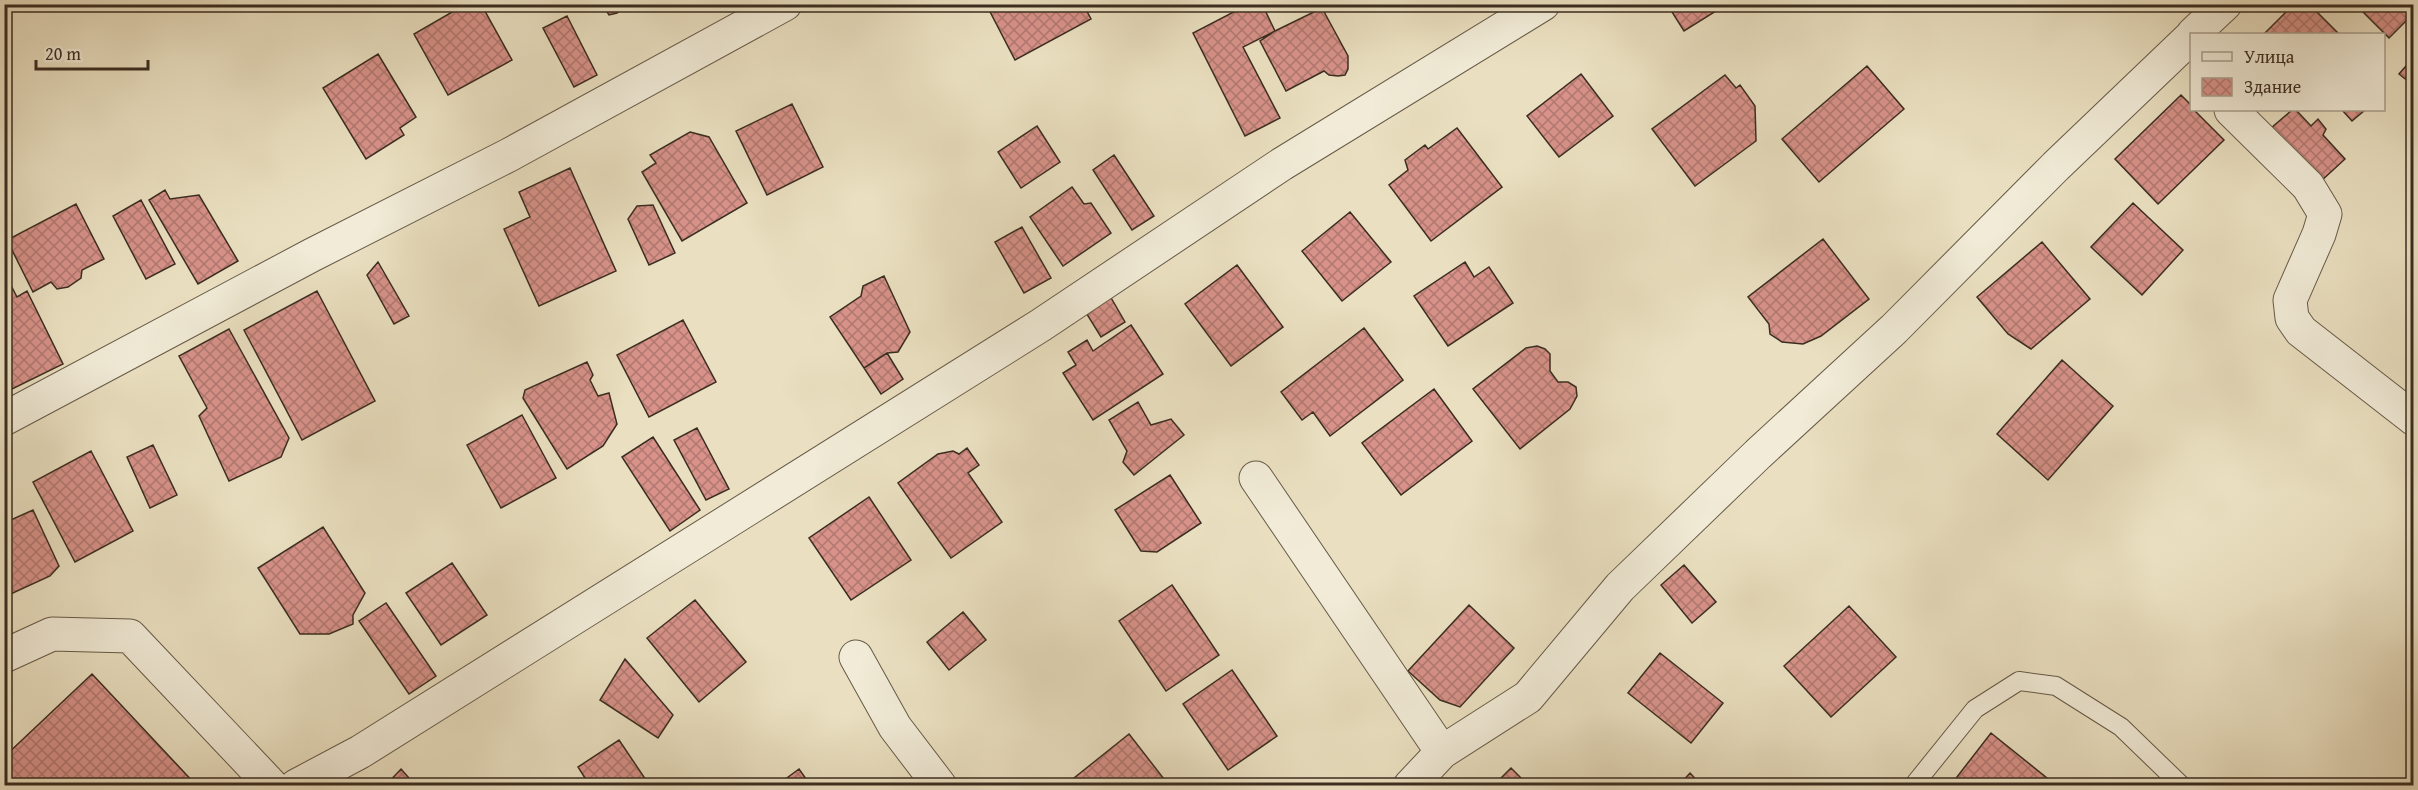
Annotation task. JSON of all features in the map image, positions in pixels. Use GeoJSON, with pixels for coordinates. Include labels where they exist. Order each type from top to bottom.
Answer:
{"type":"FeatureCollection","features":[{"type":"Feature","properties":{"kind":"street"},"geometry":{"type":"LineString","coordinates":[[4,419],[312,255],[509,155],[785,4]]}},
{"type":"Feature","properties":{"kind":"street"},"geometry":{"type":"LineString","coordinates":[[296,786],[360,752],[1041,325],[1282,164],[1543,4]]}},
{"type":"Feature","properties":{"kind":"street"},"geometry":{"type":"LineString","coordinates":[[2200,33],[2224,4]]}},
{"type":"Feature","properties":{"kind":"street"},"geometry":{"type":"LineString","coordinates":[[1410,786],[1442,752],[1528,697],[1620,587],[1758,454],[1894,328],[2056,166],[2187,48]]}},
{"type":"Feature","properties":{"kind":"street"},"geometry":{"type":"LineString","coordinates":[[2232,111],[2308,186],[2325,214],[2319,234],[2290,300],[2292,318],[2301,331],[2414,419]]}},
{"type":"Feature","properties":{"kind":"street"},"geometry":{"type":"LineString","coordinates":[[1256,478],[1442,752]]}},
{"type":"Feature","properties":{"kind":"street"},"geometry":{"type":"LineString","coordinates":[[4,656],[52,634],[130,636],[272,786]]}},
{"type":"Feature","properties":{"kind":"street"},"geometry":{"type":"LineString","coordinates":[[856,657],[895,727],[940,786]]}},
{"type":"Feature","properties":{"kind":"lane"},"geometry":{"type":"LineString","coordinates":[[1913,786],[1976,709],[2019,681],[2056,686],[2121,727],[2182,786]]}},
{"type":"Feature","properties":{"kind":"building"},"geometry":{"type":"Polygon","coordinates":[[[466,4],[481,4],[512,60],[448,95],[414,34],[466,4]]]}},
{"type":"Feature","properties":{"kind":"building"},"geometry":{"type":"Polygon","coordinates":[[[602,4],[626,4],[617,13],[609,15],[602,4]]]}},
{"type":"Feature","properties":{"kind":"building"},"geometry":{"type":"Polygon","coordinates":[[[986,4],[1083,4],[1091,19],[1015,60],[986,4]]]}},
{"type":"Feature","properties":{"kind":"building"},"geometry":{"type":"Polygon","coordinates":[[[1249,4],[1262,4],[1275,31],[1243,47],[1280,118],[1245,136],[1193,33],[1249,4]]]}},
{"type":"Feature","properties":{"kind":"building"},"geometry":{"type":"Polygon","coordinates":[[[1667,4],[1712,4],[1716,11],[1684,31],[1667,4]]]}},
{"type":"Feature","properties":{"kind":"building"},"geometry":{"type":"Polygon","coordinates":[[[2294,4],[2309,4],[2338,33],[2265,33],[2294,4]]]}},
{"type":"Feature","properties":{"kind":"building"},"geometry":{"type":"Polygon","coordinates":[[[2355,4],[2414,4],[2414,13],[2389,38],[2355,4]]]}},
{"type":"Feature","properties":{"kind":"building"},"geometry":{"type":"Polygon","coordinates":[[[1322,8],[1348,56],[1348,69],[1345,75],[1338,76],[1329,75],[1324,71],[1286,91],[1260,41],[1322,8]]]}},
{"type":"Feature","properties":{"kind":"building"},"geometry":{"type":"Polygon","coordinates":[[[567,16],[597,75],[574,87],[543,28],[567,16]]]}},
{"type":"Feature","properties":{"kind":"building"},"geometry":{"type":"Polygon","coordinates":[[[378,54],[416,117],[400,128],[404,135],[366,159],[323,88],[378,54]]]}},
{"type":"Feature","properties":{"kind":"building"},"geometry":{"type":"Polygon","coordinates":[[[2414,57],[2414,86],[2399,74],[2414,57]]]}},
{"type":"Feature","properties":{"kind":"building"},"geometry":{"type":"Polygon","coordinates":[[[1867,66],[1904,109],[1819,182],[1782,139],[1867,66]]]}},
{"type":"Feature","properties":{"kind":"building"},"geometry":{"type":"Polygon","coordinates":[[[1581,74],[1613,116],[1559,157],[1527,116],[1581,74]]]}},
{"type":"Feature","properties":{"kind":"building"},"geometry":{"type":"Polygon","coordinates":[[[1725,75],[1736,88],[1740,85],[1755,106],[1756,141],[1695,186],[1652,129],[1725,75]]]}},
{"type":"Feature","properties":{"kind":"building"},"geometry":{"type":"Polygon","coordinates":[[[2181,95],[2190,104],[2190,111],[2195,111],[2224,140],[2158,204],[2115,159],[2181,95]]]}},
{"type":"Feature","properties":{"kind":"building"},"geometry":{"type":"Polygon","coordinates":[[[792,104],[823,167],[767,195],[736,131],[792,104]]]}},
{"type":"Feature","properties":{"kind":"building"},"geometry":{"type":"Polygon","coordinates":[[[2291,111],[2297,111],[2311,126],[2318,119],[2326,129],[2323,135],[2345,159],[2320,182],[2271,128],[2291,111]]]}},
{"type":"Feature","properties":{"kind":"building"},"geometry":{"type":"Polygon","coordinates":[[[2343,111],[2364,111],[2352,121],[2343,111]]]}},
{"type":"Feature","properties":{"kind":"building"},"geometry":{"type":"Polygon","coordinates":[[[1037,126],[1060,162],[1021,188],[998,152],[1037,126]]]}},
{"type":"Feature","properties":{"kind":"building"},"geometry":{"type":"Polygon","coordinates":[[[1457,128],[1502,187],[1431,241],[1389,185],[1408,170],[1405,160],[1425,145],[1428,149],[1457,128]]]}},
{"type":"Feature","properties":{"kind":"building"},"geometry":{"type":"Polygon","coordinates":[[[690,132],[709,137],[747,203],[682,241],[642,172],[656,163],[650,155],[690,132]]]}},
{"type":"Feature","properties":{"kind":"building"},"geometry":{"type":"Polygon","coordinates":[[[1114,155],[1154,216],[1132,230],[1093,170],[1114,155]]]}},
{"type":"Feature","properties":{"kind":"building"},"geometry":{"type":"Polygon","coordinates":[[[570,168],[616,271],[539,306],[504,229],[530,217],[519,192],[570,168]]]}},
{"type":"Feature","properties":{"kind":"building"},"geometry":{"type":"Polygon","coordinates":[[[1072,187],[1084,204],[1091,203],[1111,233],[1063,266],[1030,217],[1072,187]]]}},
{"type":"Feature","properties":{"kind":"building"},"geometry":{"type":"Polygon","coordinates":[[[165,190],[170,199],[199,195],[238,261],[198,284],[149,200],[165,190]]]}},
{"type":"Feature","properties":{"kind":"building"},"geometry":{"type":"Polygon","coordinates":[[[141,200],[175,264],[146,279],[113,216],[141,200]]]}},
{"type":"Feature","properties":{"kind":"building"},"geometry":{"type":"Polygon","coordinates":[[[2133,203],[2183,250],[2142,295],[2091,247],[2133,203]]]}},
{"type":"Feature","properties":{"kind":"building"},"geometry":{"type":"Polygon","coordinates":[[[76,204],[104,259],[82,270],[81,278],[68,287],[57,289],[51,282],[33,292],[7,240],[76,204]]]}},
{"type":"Feature","properties":{"kind":"building"},"geometry":{"type":"Polygon","coordinates":[[[653,205],[675,253],[649,265],[628,219],[637,206],[653,205]]]}},
{"type":"Feature","properties":{"kind":"building"},"geometry":{"type":"Polygon","coordinates":[[[1350,212],[1391,262],[1342,301],[1302,251],[1350,212]]]}},
{"type":"Feature","properties":{"kind":"building"},"geometry":{"type":"Polygon","coordinates":[[[1022,227],[1051,278],[1024,293],[995,242],[1022,227]]]}},
{"type":"Feature","properties":{"kind":"building"},"geometry":{"type":"Polygon","coordinates":[[[1823,239],[1869,299],[1821,336],[1803,344],[1782,342],[1770,334],[1769,324],[1748,297],[1823,239]]]}},
{"type":"Feature","properties":{"kind":"building"},"geometry":{"type":"Polygon","coordinates":[[[2042,242],[2090,299],[2031,349],[2008,334],[1977,297],[2042,242]]]}},
{"type":"Feature","properties":{"kind":"building"},"geometry":{"type":"Polygon","coordinates":[[[378,262],[409,316],[394,324],[367,275],[378,262]]]}},
{"type":"Feature","properties":{"kind":"building"},"geometry":{"type":"Polygon","coordinates":[[[1465,262],[1474,277],[1489,267],[1513,303],[1448,346],[1414,296],[1465,262]]]}},
{"type":"Feature","properties":{"kind":"building"},"geometry":{"type":"Polygon","coordinates":[[[1237,265],[1283,327],[1231,366],[1185,304],[1237,265]]]}},
{"type":"Feature","properties":{"kind":"building"},"geometry":{"type":"Polygon","coordinates":[[[4,272],[17,297],[27,291],[63,364],[12,389],[4,374],[4,272]]]}},
{"type":"Feature","properties":{"kind":"building"},"geometry":{"type":"Polygon","coordinates":[[[884,276],[910,332],[898,352],[887,353],[864,368],[830,317],[861,296],[863,286],[884,276]]]}},
{"type":"Feature","properties":{"kind":"building"},"geometry":{"type":"Polygon","coordinates":[[[317,291],[375,401],[302,440],[244,330],[317,291]]]}},
{"type":"Feature","properties":{"kind":"building"},"geometry":{"type":"Polygon","coordinates":[[[1110,296],[1125,322],[1101,337],[1085,311],[1110,296]]]}},
{"type":"Feature","properties":{"kind":"building"},"geometry":{"type":"Polygon","coordinates":[[[683,320],[716,382],[649,417],[617,355],[683,320]]]}},
{"type":"Feature","properties":{"kind":"building"},"geometry":{"type":"Polygon","coordinates":[[[1131,325],[1163,374],[1093,420],[1063,373],[1076,365],[1068,352],[1087,340],[1093,351],[1131,325]]]}},
{"type":"Feature","properties":{"kind":"building"},"geometry":{"type":"Polygon","coordinates":[[[1364,328],[1403,380],[1330,436],[1313,412],[1302,420],[1281,392],[1364,328]]]}},
{"type":"Feature","properties":{"kind":"building"},"geometry":{"type":"Polygon","coordinates":[[[229,329],[289,438],[281,457],[229,481],[199,416],[207,408],[179,356],[229,329]]]}},
{"type":"Feature","properties":{"kind":"building"},"geometry":{"type":"Polygon","coordinates":[[[1537,346],[1550,354],[1550,371],[1558,382],[1568,382],[1576,387],[1577,396],[1570,409],[1520,449],[1473,389],[1526,348],[1537,346]]]}},
{"type":"Feature","properties":{"kind":"building"},"geometry":{"type":"Polygon","coordinates":[[[887,353],[903,379],[881,394],[864,368],[887,353]]]}},
{"type":"Feature","properties":{"kind":"building"},"geometry":{"type":"Polygon","coordinates":[[[2062,360],[2113,406],[2048,480],[1997,434],[2062,360]]]}},
{"type":"Feature","properties":{"kind":"building"},"geometry":{"type":"Polygon","coordinates":[[[587,362],[593,375],[590,380],[598,396],[609,393],[617,424],[603,446],[567,469],[523,398],[525,390],[587,362]]]}},
{"type":"Feature","properties":{"kind":"building"},"geometry":{"type":"Polygon","coordinates":[[[1434,389],[1472,441],[1401,495],[1362,443],[1434,389]]]}},
{"type":"Feature","properties":{"kind":"building"},"geometry":{"type":"Polygon","coordinates":[[[1138,402],[1151,425],[1171,419],[1184,435],[1134,475],[1123,462],[1127,451],[1109,420],[1138,402]]]}},
{"type":"Feature","properties":{"kind":"building"},"geometry":{"type":"Polygon","coordinates":[[[522,415],[556,478],[501,508],[467,445],[522,415]]]}},
{"type":"Feature","properties":{"kind":"building"},"geometry":{"type":"Polygon","coordinates":[[[697,428],[729,489],[706,500],[674,440],[697,428]]]}},
{"type":"Feature","properties":{"kind":"building"},"geometry":{"type":"Polygon","coordinates":[[[653,437],[700,510],[670,531],[622,457],[653,437]]]}},
{"type":"Feature","properties":{"kind":"building"},"geometry":{"type":"Polygon","coordinates":[[[153,445],[177,495],[150,508],[127,457],[153,445]]]}},
{"type":"Feature","properties":{"kind":"building"},"geometry":{"type":"Polygon","coordinates":[[[967,448],[979,465],[968,473],[1002,522],[951,558],[898,483],[938,454],[953,451],[959,454],[967,448]]]}},
{"type":"Feature","properties":{"kind":"building"},"geometry":{"type":"Polygon","coordinates":[[[91,451],[133,531],[75,562],[33,482],[91,451]]]}},
{"type":"Feature","properties":{"kind":"building"},"geometry":{"type":"Polygon","coordinates":[[[1170,475],[1201,523],[1157,552],[1141,551],[1115,510],[1170,475]]]}},
{"type":"Feature","properties":{"kind":"building"},"geometry":{"type":"Polygon","coordinates":[[[869,497],[911,560],[851,600],[809,538],[869,497]]]}},
{"type":"Feature","properties":{"kind":"building"},"geometry":{"type":"Polygon","coordinates":[[[33,510],[59,566],[50,576],[4,597],[4,523],[33,510]]]}},
{"type":"Feature","properties":{"kind":"building"},"geometry":{"type":"Polygon","coordinates":[[[323,527],[365,593],[353,615],[353,624],[329,634],[300,634],[258,568],[323,527]]]}},
{"type":"Feature","properties":{"kind":"building"},"geometry":{"type":"Polygon","coordinates":[[[452,563],[487,615],[441,645],[406,593],[452,563]]]}},
{"type":"Feature","properties":{"kind":"building"},"geometry":{"type":"Polygon","coordinates":[[[1684,565],[1716,602],[1692,623],[1661,585],[1684,565]]]}},
{"type":"Feature","properties":{"kind":"building"},"geometry":{"type":"Polygon","coordinates":[[[1172,585],[1219,655],[1166,691],[1119,621],[1172,585]]]}},
{"type":"Feature","properties":{"kind":"building"},"geometry":{"type":"Polygon","coordinates":[[[695,600],[746,662],[699,702],[647,638],[695,600]]]}},
{"type":"Feature","properties":{"kind":"building"},"geometry":{"type":"Polygon","coordinates":[[[386,603],[436,676],[409,694],[359,621],[386,603]]]}},
{"type":"Feature","properties":{"kind":"building"},"geometry":{"type":"Polygon","coordinates":[[[1469,605],[1514,648],[1460,707],[1440,700],[1408,671],[1469,605]]]}},
{"type":"Feature","properties":{"kind":"building"},"geometry":{"type":"Polygon","coordinates":[[[1849,606],[1896,657],[1831,717],[1784,666],[1849,606]]]}},
{"type":"Feature","properties":{"kind":"building"},"geometry":{"type":"Polygon","coordinates":[[[963,612],[986,640],[949,670],[927,642],[963,612]]]}},
{"type":"Feature","properties":{"kind":"building"},"geometry":{"type":"Polygon","coordinates":[[[1660,653],[1723,703],[1691,743],[1628,693],[1660,653]]]}},
{"type":"Feature","properties":{"kind":"building"},"geometry":{"type":"Polygon","coordinates":[[[625,659],[673,715],[658,738],[600,700],[625,659]]]}},
{"type":"Feature","properties":{"kind":"building"},"geometry":{"type":"Polygon","coordinates":[[[1232,670],[1277,736],[1228,770],[1183,704],[1232,670]]]}},
{"type":"Feature","properties":{"kind":"building"},"geometry":{"type":"Polygon","coordinates":[[[92,674],[197,786],[4,786],[4,757],[92,674]]]}},
{"type":"Feature","properties":{"kind":"building"},"geometry":{"type":"Polygon","coordinates":[[[1991,733],[2057,786],[1950,786],[1991,733]]]}},
{"type":"Feature","properties":{"kind":"building"},"geometry":{"type":"Polygon","coordinates":[[[1129,734],[1164,779],[1160,786],[1064,786],[1129,734]]]}},
{"type":"Feature","properties":{"kind":"building"},"geometry":{"type":"Polygon","coordinates":[[[619,740],[650,786],[590,786],[578,767],[619,740]]]}},
{"type":"Feature","properties":{"kind":"building"},"geometry":{"type":"Polygon","coordinates":[[[1511,768],[1529,786],[1493,786],[1511,768]]]}},
{"type":"Feature","properties":{"kind":"building"},"geometry":{"type":"Polygon","coordinates":[[[401,769],[416,786],[385,786],[401,769]]]}},
{"type":"Feature","properties":{"kind":"building"},"geometry":{"type":"Polygon","coordinates":[[[799,769],[811,786],[776,786],[799,769]]]}},
{"type":"Feature","properties":{"kind":"building"},"geometry":{"type":"Polygon","coordinates":[[[1690,773],[1702,786],[1678,786],[1690,773]]]}}]}
